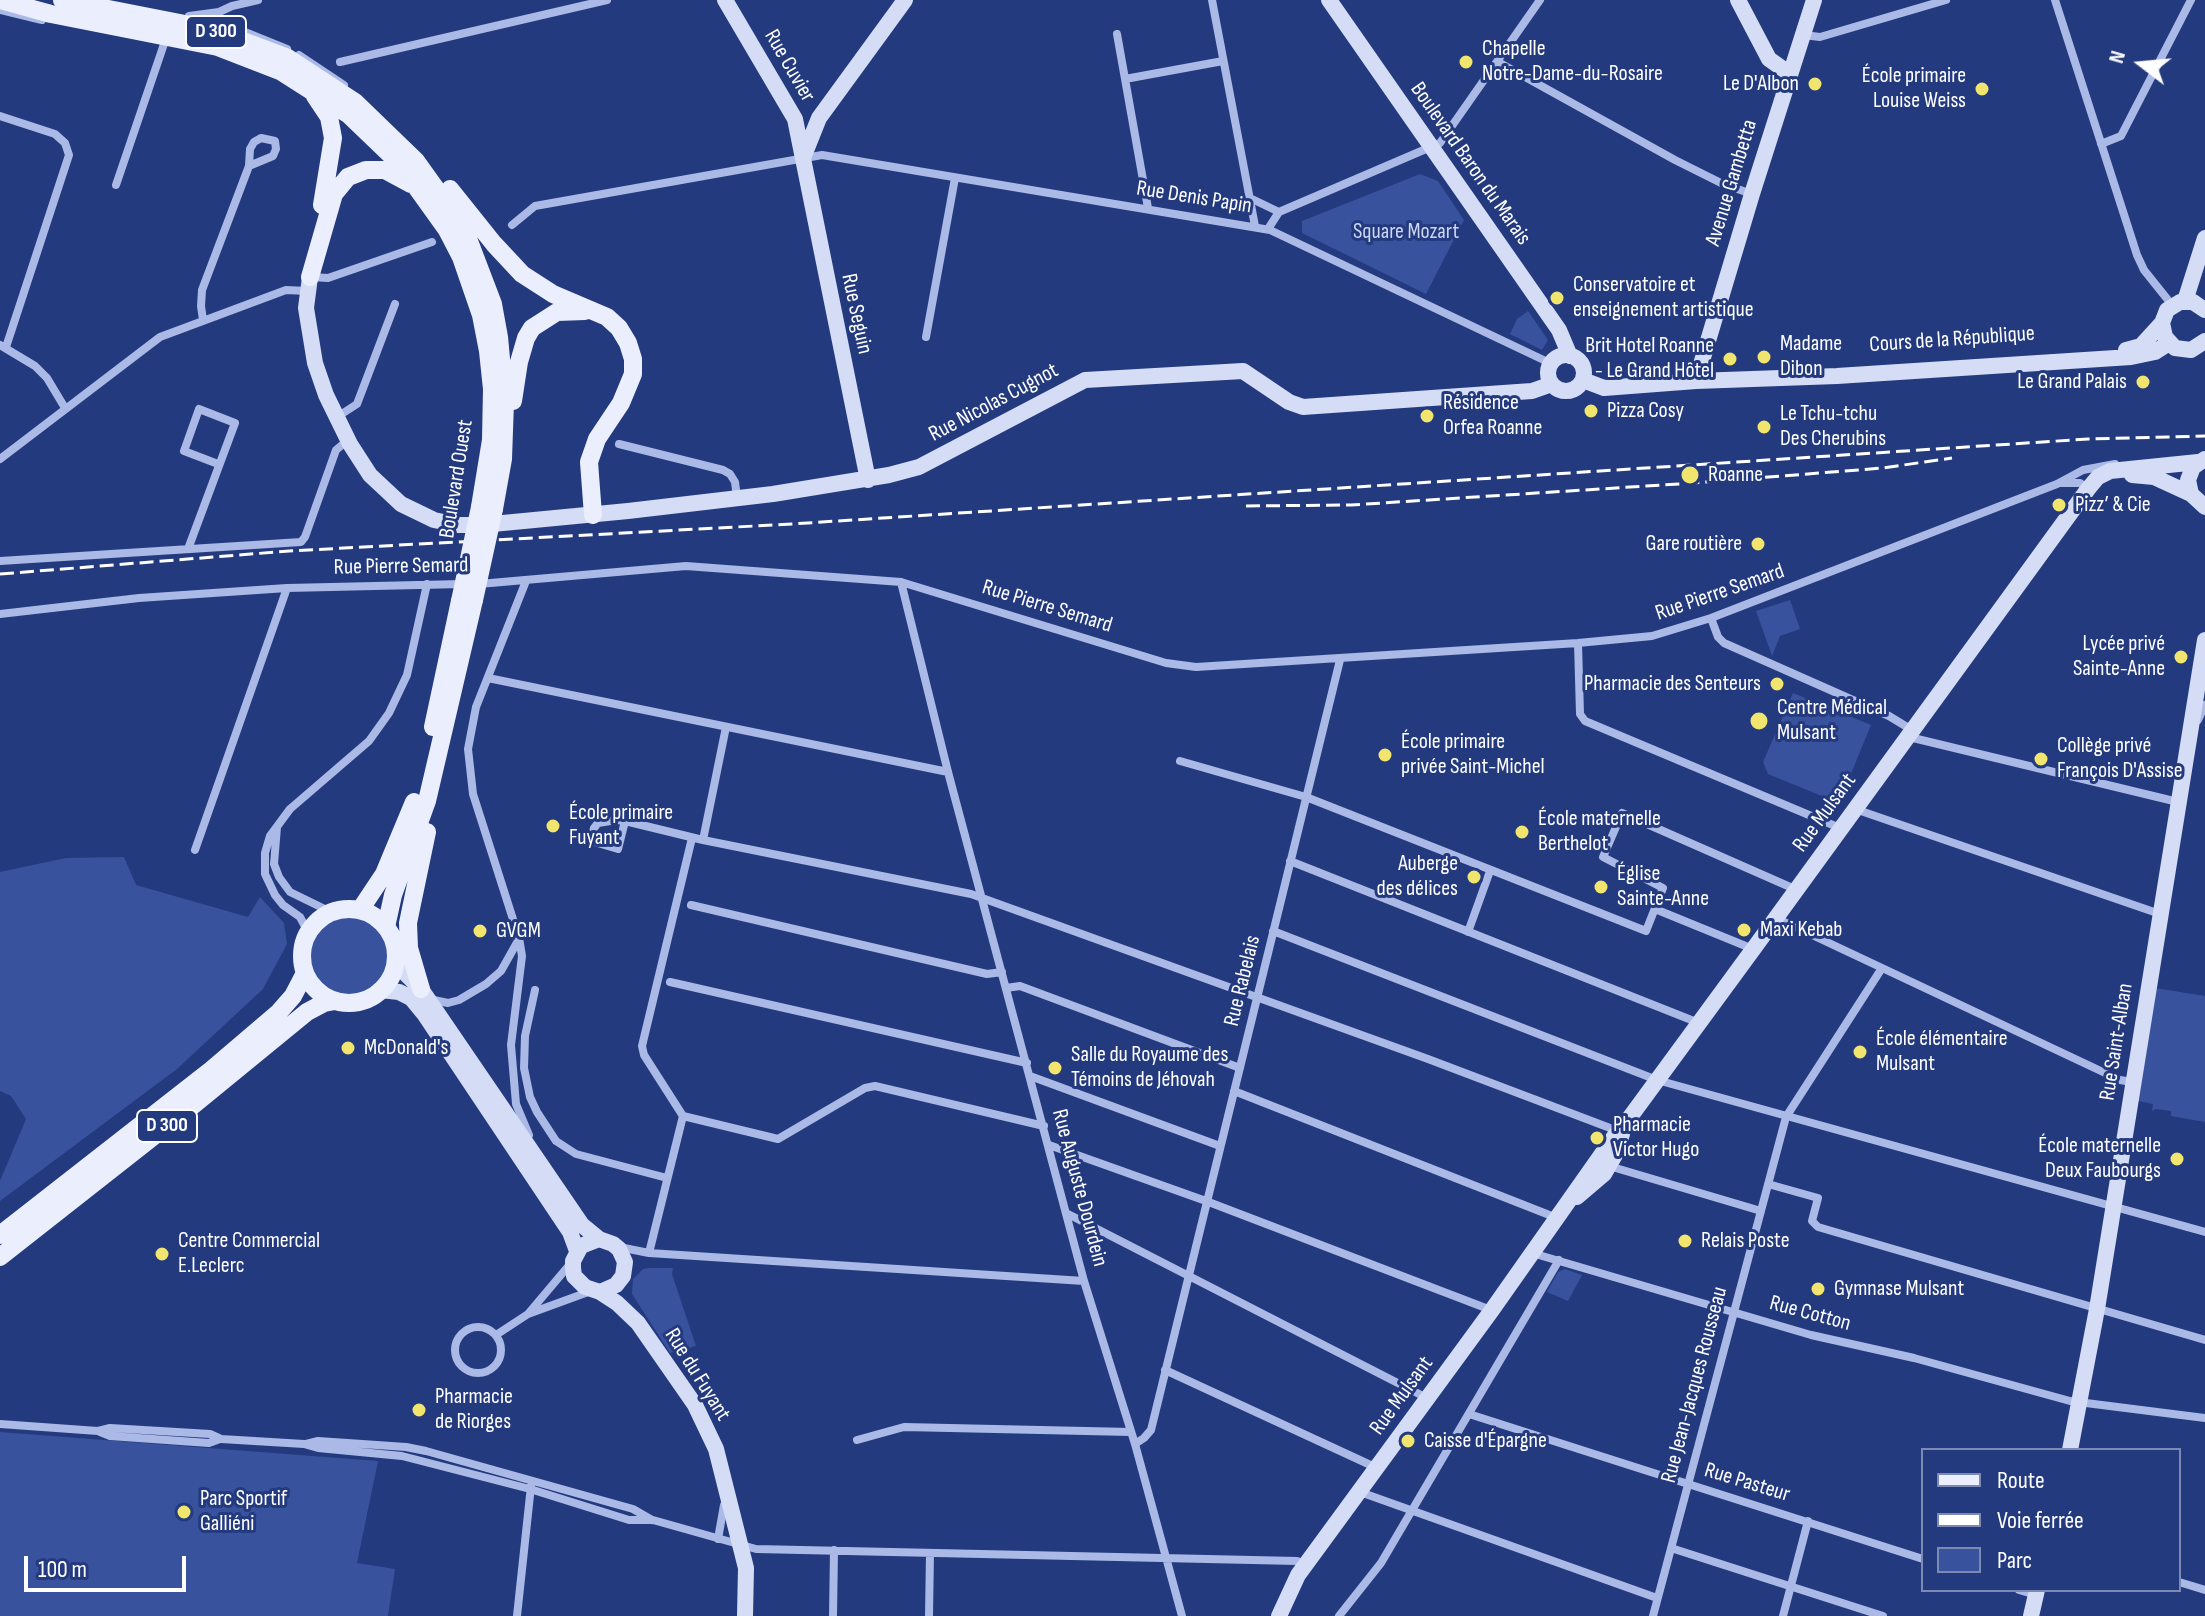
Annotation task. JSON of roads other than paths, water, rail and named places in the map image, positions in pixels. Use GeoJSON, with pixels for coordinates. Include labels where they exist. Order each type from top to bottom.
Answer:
{"type":"FeatureCollection","features":[{"type":"Feature","properties":{"kind":"main road","name":"Boulevard Ouest"},"geometry":{"type":"LineString","coordinates":[[0,0],[51,14],[229,51],[280,71],[352,109],[422,192],[447,230],[461,257],[481,315],[492,389],[487,508]]}},
{"type":"Feature","properties":{"kind":"main road","name":"Boulevard Ouest"},"geometry":{"type":"LineString","coordinates":[[62,0],[185,24],[240,39],[288,58],[399,143],[439,191],[464,228],[493,304],[504,381],[503,459],[487,508],[419,790],[384,874],[360,910]]}},
{"type":"Feature","properties":{"kind":"main road"},"geometry":{"type":"LineString","coordinates":[[309,284],[333,138],[326,111],[310,88]]}},
{"type":"Feature","properties":{"kind":"main road"},"geometry":{"type":"LineString","coordinates":[[399,143],[421,155],[522,274],[553,294],[607,317],[619,328],[633,359],[633,374],[621,403],[592,450],[589,473],[593,515]]}},
{"type":"Feature","properties":{"kind":"main road"},"geometry":{"type":"LineString","coordinates":[[315,251],[322,240],[334,194],[356,172],[391,172],[422,192]]}},
{"type":"Feature","properties":{"kind":"main road"},"geometry":{"type":"LineString","coordinates":[[503,459],[526,338],[540,321],[557,312],[595,311]]}},
{"type":"Feature","properties":{"kind":"main road","name":"Boulevard Ouest"},"geometry":{"type":"LineString","coordinates":[[386,927],[393,895],[427,801],[459,669],[467,601]]}},
{"type":"Feature","properties":{"kind":"main road"},"geometry":{"type":"LineString","coordinates":[[424,993],[409,948],[409,914],[459,669]]}},
{"type":"Feature","properties":{"kind":"main road"},"geometry":{"type":"LineString","coordinates":[[345,909],[360,910],[374,916],[386,927],[394,944],[395,963],[390,978],[380,990],[363,1001],[335,1001],[314,987],[305,973],[302,948],[308,932],[322,917],[345,909]]}},
{"type":"Feature","properties":{"kind":"main road","name":"D 300"},"geometry":{"type":"LineString","coordinates":[[0,1235],[211,1070],[267,1022],[293,996],[305,973]]}},
{"type":"Feature","properties":{"kind":"main road","name":"D 300"},"geometry":{"type":"LineString","coordinates":[[0,1257],[307,1012],[335,1001]]}},
{"type":"Feature","properties":{"kind":"street"},"geometry":{"type":"LineString","coordinates":[[104,0],[189,16],[268,40],[297,54],[343,84],[352,109]]}},
{"type":"Feature","properties":{"kind":"street"},"geometry":{"type":"LineString","coordinates":[[189,16],[219,12],[258,0]]}},
{"type":"Feature","properties":{"kind":"street"},"geometry":{"type":"LineString","coordinates":[[340,62],[607,0]]}},
{"type":"Feature","properties":{"kind":"street","name":"Rue Cuvier"},"geometry":{"type":"LineString","coordinates":[[725,0],[795,119],[803,158]]}},
{"type":"Feature","properties":{"kind":"street"},"geometry":{"type":"LineString","coordinates":[[803,158],[819,118],[905,0]]}},
{"type":"Feature","properties":{"kind":"street"},"geometry":{"type":"LineString","coordinates":[[1212,0],[1255,226]]}},
{"type":"Feature","properties":{"kind":"street","name":"Boulevard Baron du Marais"},"geometry":{"type":"LineString","coordinates":[[1329,0],[1559,330],[1570,356]]}},
{"type":"Feature","properties":{"kind":"street"},"geometry":{"type":"LineString","coordinates":[[1268,229],[1279,212],[1440,143],[1540,0]]}},
{"type":"Feature","properties":{"kind":"street"},"geometry":{"type":"LineString","coordinates":[[1738,0],[1769,59],[1790,74]]}},
{"type":"Feature","properties":{"kind":"street","name":"Avenue Gambetta"},"geometry":{"type":"LineString","coordinates":[[1696,381],[1814,0]]}},
{"type":"Feature","properties":{"kind":"street"},"geometry":{"type":"LineString","coordinates":[[1803,35],[1820,37],[1946,0]]}},
{"type":"Feature","properties":{"kind":"street"},"geometry":{"type":"LineString","coordinates":[[2055,0],[2143,268],[2178,303],[2193,302],[2205,310]]}},
{"type":"Feature","properties":{"kind":"street"},"geometry":{"type":"LineString","coordinates":[[2101,144],[2121,136],[2191,0]]}},
{"type":"Feature","properties":{"kind":"street"},"geometry":{"type":"LineString","coordinates":[[0,10],[190,49],[198,43]]}},
{"type":"Feature","properties":{"kind":"street"},"geometry":{"type":"LineString","coordinates":[[1117,34],[1148,208]]}},
{"type":"Feature","properties":{"kind":"street"},"geometry":{"type":"LineString","coordinates":[[116,185],[164,44]]}},
{"type":"Feature","properties":{"kind":"street"},"geometry":{"type":"LineString","coordinates":[[1125,79],[1223,61]]}},
{"type":"Feature","properties":{"kind":"street"},"geometry":{"type":"LineString","coordinates":[[1498,62],[1675,160],[1723,184],[1752,194]]}},
{"type":"Feature","properties":{"kind":"street"},"geometry":{"type":"LineString","coordinates":[[0,116],[55,134],[65,143],[69,155],[3,346],[41,372],[65,408]]}},
{"type":"Feature","properties":{"kind":"street","name":"Rue Denis Papin"},"geometry":{"type":"LineString","coordinates":[[512,225],[535,206],[822,155],[1268,229],[1552,364]]}},
{"type":"Feature","properties":{"kind":"street","name":"Rue Seguin"},"geometry":{"type":"LineString","coordinates":[[803,158],[868,480]]}},
{"type":"Feature","properties":{"kind":"street"},"geometry":{"type":"LineString","coordinates":[[203,320],[202,290],[249,166]]}},
{"type":"Feature","properties":{"kind":"street"},"geometry":{"type":"LineString","coordinates":[[926,337],[955,178]]}},
{"type":"Feature","properties":{"kind":"street"},"geometry":{"type":"LineString","coordinates":[[1252,199],[1279,212]]}},
{"type":"Feature","properties":{"kind":"street","name":"Cours de la République"},"geometry":{"type":"LineString","coordinates":[[1734,380],[2129,350],[2141,346],[2162,323],[2163,316],[2178,303],[2205,238]]}},
{"type":"Feature","properties":{"kind":"street"},"geometry":{"type":"LineString","coordinates":[[0,459],[160,337],[286,290],[432,242]]}},
{"type":"Feature","properties":{"kind":"street","name":"Rue Nicolas Cugnot"},"geometry":{"type":"LineString","coordinates":[[309,284],[307,317],[311,344],[321,383],[348,440],[370,475],[401,504],[434,520],[457,525],[593,515],[868,480],[919,467],[1085,380],[1239,371],[1247,373],[1289,402],[1303,407],[1532,391],[1552,384]]}},
{"type":"Feature","properties":{"kind":"street"},"geometry":{"type":"LineString","coordinates":[[337,418],[357,404],[395,304]]}},
{"type":"Feature","properties":{"kind":"street"},"geometry":{"type":"LineString","coordinates":[[2162,323],[2169,343],[2183,350],[2203,346]]}},
{"type":"Feature","properties":{"kind":"street","name":"Cours de la République"},"geometry":{"type":"LineString","coordinates":[[1583,380],[1604,388],[1837,376],[2131,357],[2155,352],[2169,343]]}},
{"type":"Feature","properties":{"kind":"street"},"geometry":{"type":"LineString","coordinates":[[1570,356],[1582,365],[1583,380],[1578,387],[1569,391],[1560,390],[1552,384],[1549,376],[1552,364],[1560,357],[1570,356]]}},
{"type":"Feature","properties":{"kind":"street"},"geometry":{"type":"LineString","coordinates":[[188,549],[235,423],[199,409],[184,451],[218,464]]}},
{"type":"Feature","properties":{"kind":"street"},"geometry":{"type":"LineString","coordinates":[[0,561],[301,542],[336,450],[348,440]]}},
{"type":"Feature","properties":{"kind":"street"},"geometry":{"type":"LineString","coordinates":[[619,444],[723,470],[735,482],[737,498]]}},
{"type":"Feature","properties":{"kind":"street"},"geometry":{"type":"LineString","coordinates":[[2202,460],[2188,480],[2195,501],[2205,507]]}},
{"type":"Feature","properties":{"kind":"street","name":"Rue Mulsant"},"geometry":{"type":"LineString","coordinates":[[1279,1616],[1298,1575],[1562,1212],[1604,1164],[1621,1128],[2088,489],[2098,477],[2110,471],[2202,460]]}},
{"type":"Feature","properties":{"kind":"street","name":"Rue Pierre Semard"},"geometry":{"type":"LineString","coordinates":[[0,614],[139,598],[287,588],[526,581],[707,566],[901,582],[1181,666],[1221,667],[1340,660],[1652,636],[1711,618],[2097,466],[2123,463],[2158,465]]}},
{"type":"Feature","properties":{"kind":"street"},"geometry":{"type":"LineString","coordinates":[[2057,484],[2073,482],[2088,489],[2117,477],[2144,475],[2191,494]]}},
{"type":"Feature","properties":{"kind":"street"},"geometry":{"type":"LineString","coordinates":[[526,581],[476,707],[468,749],[473,794],[522,956],[511,1045],[516,1104],[546,1172]]}},
{"type":"Feature","properties":{"kind":"street","name":"Rue Auguste Dourdein"},"geometry":{"type":"LineString","coordinates":[[901,582],[948,772],[1084,1281],[1135,1444],[1182,1616]]}},
{"type":"Feature","properties":{"kind":"street"},"geometry":{"type":"LineString","coordinates":[[308,932],[300,917],[275,895],[265,874],[265,853],[278,822],[369,741],[389,713],[407,675],[427,584]]}},
{"type":"Feature","properties":{"kind":"street"},"geometry":{"type":"LineString","coordinates":[[195,850],[287,588]]}},
{"type":"Feature","properties":{"kind":"street"},"geometry":{"type":"LineString","coordinates":[[1711,618],[1718,637],[1724,643],[1889,716],[1910,734],[2178,802]]}},
{"type":"Feature","properties":{"kind":"street","name":"Rue Saint-Alban"},"geometry":{"type":"LineString","coordinates":[[2070,1448],[2097,1309],[2205,640]]}},
{"type":"Feature","properties":{"kind":"street"},"geometry":{"type":"LineString","coordinates":[[1578,643],[1580,714],[1585,721],[1841,829]]}},
{"type":"Feature","properties":{"kind":"street","name":"Rue Rabelais"},"geometry":{"type":"LineString","coordinates":[[1135,1444],[1151,1430],[1340,660]]}},
{"type":"Feature","properties":{"kind":"street"},"geometry":{"type":"LineString","coordinates":[[488,678],[948,772]]}},
{"type":"Feature","properties":{"kind":"street"},"geometry":{"type":"LineString","coordinates":[[2191,736],[2205,705]]}},
{"type":"Feature","properties":{"kind":"street"},"geometry":{"type":"LineString","coordinates":[[703,840],[726,727]]}},
{"type":"Feature","properties":{"kind":"street"},"geometry":{"type":"LineString","coordinates":[[1180,761],[1306,797],[1646,931],[1663,888],[1603,857],[1622,813],[1797,890]]}},
{"type":"Feature","properties":{"kind":"street"},"geometry":{"type":"LineString","coordinates":[[1855,809],[2160,914]]}},
{"type":"Feature","properties":{"kind":"street"},"geometry":{"type":"LineString","coordinates":[[625,821],[618,849],[591,841],[598,823],[609,819],[625,821],[692,838],[982,898],[1621,1128]]}},
{"type":"Feature","properties":{"kind":"street"},"geometry":{"type":"LineString","coordinates":[[278,822],[274,864],[279,877],[290,892],[331,912]]}},
{"type":"Feature","properties":{"kind":"street"},"geometry":{"type":"LineString","coordinates":[[692,838],[642,1046],[644,1055],[683,1116],[778,1139],[871,1086],[1044,1126]]}},
{"type":"Feature","properties":{"kind":"street"},"geometry":{"type":"LineString","coordinates":[[1290,861],[1699,1023]]}},
{"type":"Feature","properties":{"kind":"street"},"geometry":{"type":"LineString","coordinates":[[1468,932],[1490,871]]}},
{"type":"Feature","properties":{"kind":"street"},"geometry":{"type":"LineString","coordinates":[[691,905],[987,974],[1002,972]]}},
{"type":"Feature","properties":{"kind":"street"},"geometry":{"type":"LineString","coordinates":[[1655,909],[1753,949]]}},
{"type":"Feature","properties":{"kind":"street"},"geometry":{"type":"LineString","coordinates":[[1776,918],[2120,1080],[2132,1082]]}},
{"type":"Feature","properties":{"kind":"street"},"geometry":{"type":"LineString","coordinates":[[1273,931],[1657,1080],[2205,1232]]}},
{"type":"Feature","properties":{"kind":"street"},"geometry":{"type":"LineString","coordinates":[[424,993],[448,1003],[459,1000],[501,971],[519,938]]}},
{"type":"Feature","properties":{"kind":"street"},"geometry":{"type":"LineString","coordinates":[[395,963],[424,993],[582,1225],[599,1239],[617,1247],[649,1253],[1084,1281]]}},
{"type":"Feature","properties":{"kind":"street","name":"Rue Jean-Jacques Rousseau"},"geometry":{"type":"LineString","coordinates":[[1653,1616],[1786,1117],[1882,968]]}},
{"type":"Feature","properties":{"kind":"street"},"geometry":{"type":"LineString","coordinates":[[670,982],[1027,1063]]}},
{"type":"Feature","properties":{"kind":"street"},"geometry":{"type":"LineString","coordinates":[[1006,988],[1020,986],[1240,1068]]}},
{"type":"Feature","properties":{"kind":"street"},"geometry":{"type":"LineString","coordinates":[[380,990],[399,992],[411,998],[425,1015],[570,1232],[575,1256],[574,1276],[596,1291]]}},
{"type":"Feature","properties":{"kind":"street"},"geometry":{"type":"LineString","coordinates":[[535,990],[525,1036],[524,1068],[537,1112],[556,1141],[576,1154],[667,1178]]}},
{"type":"Feature","properties":{"kind":"street"},"geometry":{"type":"LineString","coordinates":[[1030,1076],[1220,1146]]}},
{"type":"Feature","properties":{"kind":"street"},"geometry":{"type":"LineString","coordinates":[[1234,1091],[1562,1212]]}},
{"type":"Feature","properties":{"kind":"street"},"geometry":{"type":"LineString","coordinates":[[496,1335],[528,1314],[616,1285],[624,1273],[649,1253],[683,1116]]}},
{"type":"Feature","properties":{"kind":"street"},"geometry":{"type":"LineString","coordinates":[[1049,1145],[1492,1310]]}},
{"type":"Feature","properties":{"kind":"street"},"geometry":{"type":"LineString","coordinates":[[1604,1164],[1761,1211]]}},
{"type":"Feature","properties":{"kind":"street"},"geometry":{"type":"LineString","coordinates":[[1768,1184],[1818,1198],[1812,1221],[1818,1227],[2205,1340]]}},
{"type":"Feature","properties":{"kind":"street"},"geometry":{"type":"LineString","coordinates":[[1066,1213],[1428,1398]]}},
{"type":"Feature","properties":{"kind":"street"},"geometry":{"type":"LineString","coordinates":[[528,1314],[586,1242],[599,1239]]}},
{"type":"Feature","properties":{"kind":"street"},"geometry":{"type":"LineString","coordinates":[[617,1247],[623,1255],[624,1273]]}},
{"type":"Feature","properties":{"kind":"street","name":"Rue Cotton"},"geometry":{"type":"LineString","coordinates":[[1532,1253],[1811,1335],[1914,1358],[2081,1403],[2205,1418]]}},
{"type":"Feature","properties":{"kind":"street"},"geometry":{"type":"LineString","coordinates":[[1339,1616],[1381,1563],[1559,1260]]}},
{"type":"Feature","properties":{"kind":"street","name":"Rue du Fuyant"},"geometry":{"type":"LineString","coordinates":[[624,1273],[638,1323]]}},
{"type":"Feature","properties":{"kind":"street","name":"Rue du Fuyant"},"geometry":{"type":"LineString","coordinates":[[596,1291],[617,1303],[638,1323],[695,1405],[716,1449],[730,1496],[739,1545]]}},
{"type":"Feature","properties":{"kind":"street"},"geometry":{"type":"LineString","coordinates":[[483,1327],[496,1335],[501,1349],[500,1357],[492,1368],[474,1372],[463,1367],[456,1349],[462,1334],[468,1329],[483,1327]]}},
{"type":"Feature","properties":{"kind":"street"},"geometry":{"type":"LineString","coordinates":[[1165,1370],[1377,1468]]}},
{"type":"Feature","properties":{"kind":"street","name":"Rue Pasteur"},"geometry":{"type":"LineString","coordinates":[[1469,1414],[1921,1558]]}},
{"type":"Feature","properties":{"kind":"street"},"geometry":{"type":"LineString","coordinates":[[1,1425],[209,1443],[221,1439],[406,1447],[531,1485],[633,1509],[653,1520],[756,1549],[1297,1561],[1306,1565]]}},
{"type":"Feature","properties":{"kind":"street"},"geometry":{"type":"LineString","coordinates":[[857,1440],[904,1427],[1131,1432]]}},
{"type":"Feature","properties":{"kind":"street"},"geometry":{"type":"LineString","coordinates":[[716,1449],[724,1503],[718,1539]]}},
{"type":"Feature","properties":{"kind":"street"},"geometry":{"type":"LineString","coordinates":[[517,1616],[531,1485]]}},
{"type":"Feature","properties":{"kind":"street"},"geometry":{"type":"LineString","coordinates":[[1360,1492],[1657,1598]]}},
{"type":"Feature","properties":{"kind":"street"},"geometry":{"type":"LineString","coordinates":[[1783,1616],[1808,1521]]}},
{"type":"Feature","properties":{"kind":"street"},"geometry":{"type":"LineString","coordinates":[[736,1616],[739,1545]]}},
{"type":"Feature","properties":{"kind":"street"},"geometry":{"type":"LineString","coordinates":[[739,1545],[746,1568],[745,1616]]}},
{"type":"Feature","properties":{"kind":"street"},"geometry":{"type":"LineString","coordinates":[[1671,1548],[1883,1616]]}},
{"type":"Feature","properties":{"kind":"street"},"geometry":{"type":"LineString","coordinates":[[833,1616],[834,1550]]}},
{"type":"Feature","properties":{"kind":"street"},"geometry":{"type":"LineString","coordinates":[[929,1616],[930,1553]]}},
{"type":"Feature","properties":{"kind":"street"},"geometry":{"type":"LineString","coordinates":[[2181,1583],[2205,1590]]}},
{"type":"Feature","properties":{"kind":"street"},"geometry":{"type":"LineString","coordinates":[[2031,1592],[2031,1616]]}},
{"type":"Feature","properties":{"kind":"railway"},"geometry":{"type":"LineString","coordinates":[[0,574],[289,551],[792,524],[2088,439],[2205,436]]}},
{"type":"Feature","properties":{"kind":"railway"},"geometry":{"type":"LineString","coordinates":[[1246,506],[1351,505],[1693,483],[1883,468],[1952,458]]}},
{"type":"Feature","properties":{"kind":"place","name":"Chapelle Notre-Dame-du-Rosaire"},"geometry":{"type":"Point","coordinates":[1466,62]}},
{"type":"Feature","properties":{"kind":"place","name":"Le D'Albon"},"geometry":{"type":"Point","coordinates":[1815,84]}},
{"type":"Feature","properties":{"kind":"place","name":"École primaire Louise Weiss"},"geometry":{"type":"Point","coordinates":[1982,89]}},
{"type":"Feature","properties":{"kind":"place","name":"Conservatoire et enseignement artistique"},"geometry":{"type":"Point","coordinates":[1557,298]}},
{"type":"Feature","properties":{"kind":"place","name":"Madame Dibon"},"geometry":{"type":"Point","coordinates":[1764,357]}},
{"type":"Feature","properties":{"kind":"place","name":"Brit Hotel Roanne - Le Grand Hôtel"},"geometry":{"type":"Point","coordinates":[1730,359]}},
{"type":"Feature","properties":{"kind":"place","name":"Le Grand Palais"},"geometry":{"type":"Point","coordinates":[2143,382]}},
{"type":"Feature","properties":{"kind":"place","name":"Pizza Cosy"},"geometry":{"type":"Point","coordinates":[1591,411]}},
{"type":"Feature","properties":{"kind":"place","name":"Résidence Orfea Roanne"},"geometry":{"type":"Point","coordinates":[1427,416]}},
{"type":"Feature","properties":{"kind":"place","name":"Le Tchu-tchu Des Cherubins"},"geometry":{"type":"Point","coordinates":[1764,427]}},
{"type":"Feature","properties":{"kind":"place","name":"Roanne"},"geometry":{"type":"Point","coordinates":[1690,475]}},
{"type":"Feature","properties":{"kind":"place","name":"Pizz’ & Cie"},"geometry":{"type":"Point","coordinates":[2059,505]}},
{"type":"Feature","properties":{"kind":"place","name":"Gare routière"},"geometry":{"type":"Point","coordinates":[1758,544]}},
{"type":"Feature","properties":{"kind":"place","name":"Lycée privé Sainte-Anne"},"geometry":{"type":"Point","coordinates":[2181,657]}},
{"type":"Feature","properties":{"kind":"place","name":"Pharmacie des Senteurs"},"geometry":{"type":"Point","coordinates":[1777,684]}},
{"type":"Feature","properties":{"kind":"place","name":"Centre Médical Mulsant"},"geometry":{"type":"Point","coordinates":[1759,721]}},
{"type":"Feature","properties":{"kind":"place","name":"École primaire privée Saint-Michel"},"geometry":{"type":"Point","coordinates":[1385,755]}},
{"type":"Feature","properties":{"kind":"place","name":"Collège privé François D'Assise"},"geometry":{"type":"Point","coordinates":[2041,759]}},
{"type":"Feature","properties":{"kind":"place","name":"École primaire Fuyant"},"geometry":{"type":"Point","coordinates":[553,826]}},
{"type":"Feature","properties":{"kind":"place","name":"École maternelle Berthelot"},"geometry":{"type":"Point","coordinates":[1522,832]}},
{"type":"Feature","properties":{"kind":"place","name":"Auberge des délices"},"geometry":{"type":"Point","coordinates":[1474,877]}},
{"type":"Feature","properties":{"kind":"place","name":"Église Sainte-Anne"},"geometry":{"type":"Point","coordinates":[1601,887]}},
{"type":"Feature","properties":{"kind":"place","name":"Maxi Kebab"},"geometry":{"type":"Point","coordinates":[1744,930]}},
{"type":"Feature","properties":{"kind":"place","name":"GVGM"},"geometry":{"type":"Point","coordinates":[480,931]}},
{"type":"Feature","properties":{"kind":"place","name":"McDonald's"},"geometry":{"type":"Point","coordinates":[348,1048]}},
{"type":"Feature","properties":{"kind":"place","name":"École élémentaire Mulsant"},"geometry":{"type":"Point","coordinates":[1860,1052]}},
{"type":"Feature","properties":{"kind":"place","name":"Salle du Royaume des Témoins de Jéhovah"},"geometry":{"type":"Point","coordinates":[1055,1068]}},
{"type":"Feature","properties":{"kind":"place","name":"Pharmacie Victor Hugo"},"geometry":{"type":"Point","coordinates":[1597,1138]}},
{"type":"Feature","properties":{"kind":"place","name":"École maternelle Deux Faubourgs"},"geometry":{"type":"Point","coordinates":[2177,1159]}},
{"type":"Feature","properties":{"kind":"place","name":"Relais Poste"},"geometry":{"type":"Point","coordinates":[1685,1241]}},
{"type":"Feature","properties":{"kind":"place","name":"Centre Commercial E.Leclerc"},"geometry":{"type":"Point","coordinates":[162,1254]}},
{"type":"Feature","properties":{"kind":"place","name":"Gymnase Mulsant"},"geometry":{"type":"Point","coordinates":[1818,1289]}},
{"type":"Feature","properties":{"kind":"place","name":"Pharmacie de Riorges"},"geometry":{"type":"Point","coordinates":[419,1410]}},
{"type":"Feature","properties":{"kind":"place","name":"Caisse d'Épargne"},"geometry":{"type":"Point","coordinates":[1408,1441]}},
{"type":"Feature","properties":{"kind":"place","name":"Parc Sportif Galliéni"},"geometry":{"type":"Point","coordinates":[184,1512]}},
{"type":"Feature","properties":{"kind":"park label","name":"Square Mozart"},"geometry":{"type":"Point","coordinates":[1406,232]}}]}
